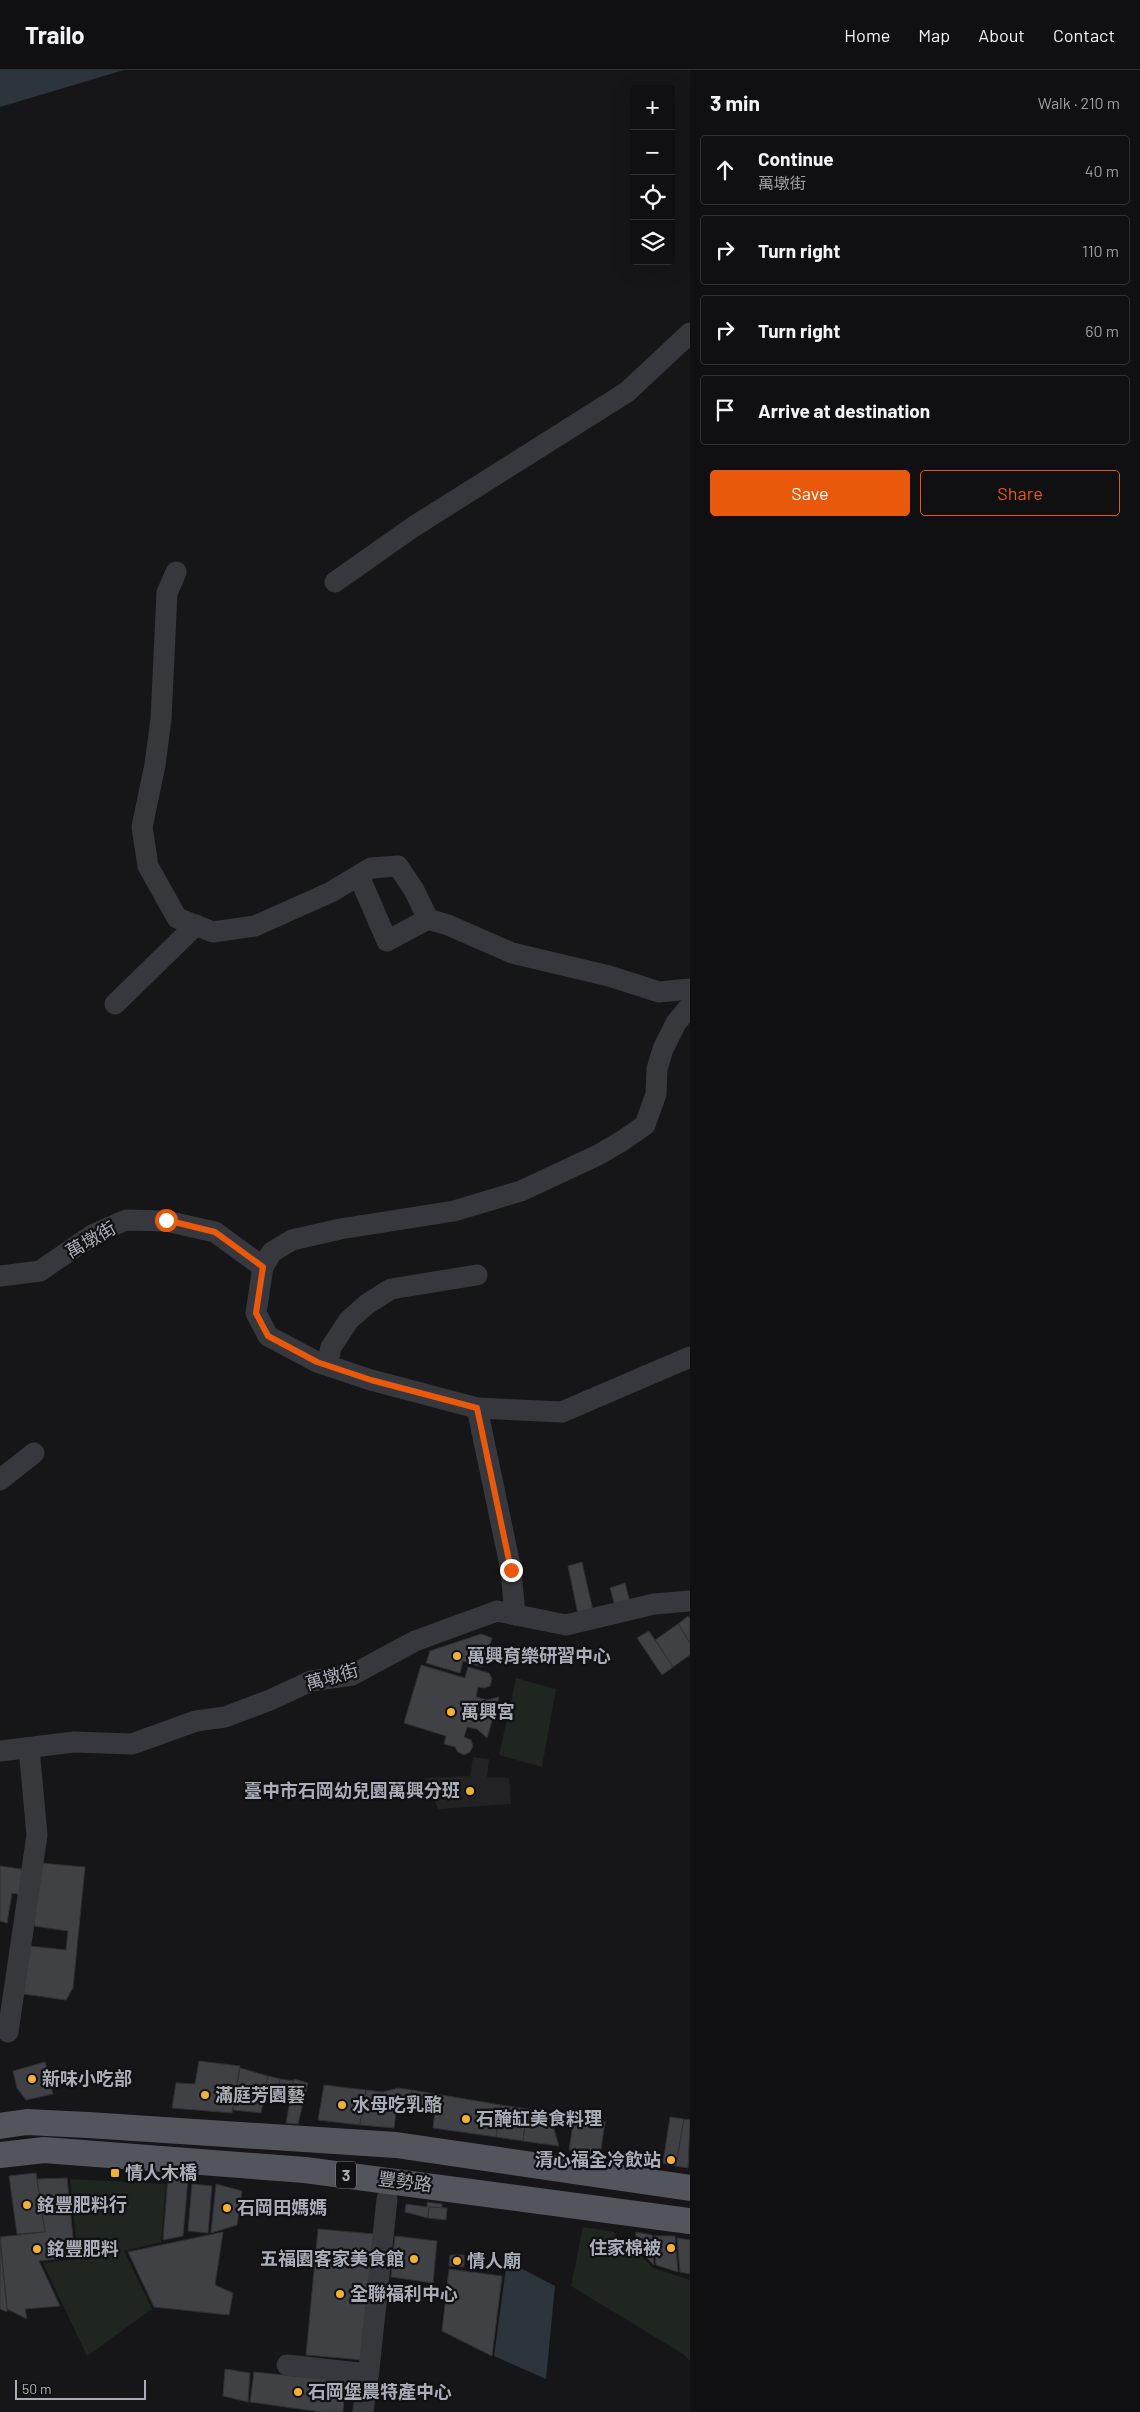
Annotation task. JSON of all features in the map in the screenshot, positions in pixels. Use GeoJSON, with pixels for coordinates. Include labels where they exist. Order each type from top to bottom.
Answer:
{"type":"FeatureCollection","features":[{"type":"Feature","properties":{"kind":"main road","name":"豐勢路"},"geometry":{"type":"LineString","coordinates":[[0,2126],[28,2122],[396,2144],[690,2188]]}},
{"type":"Feature","properties":{"kind":"main road","name":"豐勢路"},"geometry":{"type":"LineString","coordinates":[[0,2155],[44,2150],[305,2170],[690,2221]]}},
{"type":"Feature","properties":{"kind":"street"},"geometry":{"type":"LineString","coordinates":[[336,582],[413,527],[627,392],[690,333]]}},
{"type":"Feature","properties":{"kind":"street"},"geometry":{"type":"LineString","coordinates":[[176,572],[167,594],[161,719],[155,765],[142,827],[148,866],[158,888],[177,918],[213,932],[255,926],[331,892],[371,868],[398,866],[414,890],[428,919]]}},
{"type":"Feature","properties":{"kind":"street"},"geometry":{"type":"LineString","coordinates":[[359,876],[387,941],[428,919],[448,925],[512,953],[609,976],[658,992],[690,989]]}},
{"type":"Feature","properties":{"kind":"street"},"geometry":{"type":"LineString","coordinates":[[115,1004],[196,925]]}},
{"type":"Feature","properties":{"kind":"street"},"geometry":{"type":"LineString","coordinates":[[690,1006],[676,1023],[664,1049],[657,1069],[656,1094],[645,1125],[598,1155],[521,1191],[454,1211],[340,1229],[292,1240],[272,1252],[263,1267],[256,1313],[268,1336],[327,1365],[477,1408],[562,1412],[690,1357]]}},
{"type":"Feature","properties":{"kind":"street","name":"萬墩街"},"geometry":{"type":"LineString","coordinates":[[0,1276],[40,1271],[94,1234],[126,1220],[166,1220],[215,1232],[263,1267]]}},
{"type":"Feature","properties":{"kind":"street"},"geometry":{"type":"LineString","coordinates":[[327,1365],[331,1347],[349,1320],[367,1304],[391,1290],[478,1276]]}},
{"type":"Feature","properties":{"kind":"street"},"geometry":{"type":"LineString","coordinates":[[477,1408],[511,1570],[515,1615]]}},
{"type":"Feature","properties":{"kind":"street"},"geometry":{"type":"LineString","coordinates":[[0,1480],[34,1452]]}},
{"type":"Feature","properties":{"kind":"street","name":"萬墩街"},"geometry":{"type":"LineString","coordinates":[[0,1751],[74,1742],[132,1744],[196,1721],[225,1717],[270,1700],[311,1681],[352,1676],[415,1640],[497,1612],[566,1625],[654,1604],[690,1601]]}},
{"type":"Feature","properties":{"kind":"street"},"geometry":{"type":"LineString","coordinates":[[8,2032],[37,1835],[29,1748]]}},
{"type":"Feature","properties":{"kind":"street"},"geometry":{"type":"LineString","coordinates":[[362,2412],[368,2374],[387,2199]]}},
{"type":"Feature","properties":{"kind":"street"},"geometry":{"type":"LineString","coordinates":[[287,2365],[368,2374]]}},
{"type":"Feature","properties":{"kind":"shaded area"},"geometry":{"type":"Polygon","coordinates":[[[0,70],[124,70],[0,107],[0,70]]]}},
{"type":"Feature","properties":{"kind":"shaded area"},"geometry":{"type":"Polygon","coordinates":[[[516,1678],[556,1689],[542,1767],[499,1755],[516,1678]]]}},
{"type":"Feature","properties":{"kind":"shaded area","name":"臺中市石岡幼兒園萬興分班"},"geometry":{"type":"Polygon","coordinates":[[[473,1757],[489,1759],[487,1777],[509,1778],[511,1804],[438,1809],[425,1778],[470,1776],[473,1757]]]}},
{"type":"Feature","properties":{"kind":"shaded area"},"geometry":{"type":"Polygon","coordinates":[[[70,2179],[166,2184],[161,2242],[124,2251],[152,2309],[87,2356],[43,2263],[78,2259],[70,2179]]]}},
{"type":"Feature","properties":{"kind":"shaded area"},"geometry":{"type":"Polygon","coordinates":[[[583,2227],[615,2232],[616,2246],[634,2249],[653,2268],[690,2280],[690,2361],[683,2354],[571,2286],[583,2227]]]}},
{"type":"Feature","properties":{"kind":"shaded area"},"geometry":{"type":"Polygon","coordinates":[[[507,2261],[555,2286],[546,2379],[494,2356],[507,2261]]]}},
{"type":"Feature","properties":{"kind":"building"},"geometry":{"type":"Polygon","coordinates":[[[582,1562],[593,1611],[578,1614],[568,1566],[582,1562]]]}},
{"type":"Feature","properties":{"kind":"building"},"geometry":{"type":"Polygon","coordinates":[[[625,1583],[630,1602],[615,1606],[610,1588],[625,1583]]]}},
{"type":"Feature","properties":{"kind":"building"},"geometry":{"type":"Polygon","coordinates":[[[688,1616],[690,1619],[690,1643],[678,1624],[688,1616]]]}},
{"type":"Feature","properties":{"kind":"building"},"geometry":{"type":"Polygon","coordinates":[[[678,1624],[690,1643],[690,1655],[673,1667],[655,1640],[678,1624]]]}},
{"type":"Feature","properties":{"kind":"building"},"geometry":{"type":"Polygon","coordinates":[[[649,1631],[673,1667],[662,1675],[637,1638],[649,1631]]]}},
{"type":"Feature","properties":{"kind":"building","name":"萬興育樂研習中心"},"geometry":{"type":"Polygon","coordinates":[[[481,1634],[492,1638],[482,1667],[463,1661],[460,1673],[426,1663],[430,1651],[481,1634]]]}},
{"type":"Feature","properties":{"kind":"building","name":"萬興宮"},"geometry":{"type":"Polygon","coordinates":[[[421,1665],[465,1678],[468,1667],[489,1673],[492,1679],[490,1686],[478,1687],[476,1697],[487,1700],[499,1697],[487,1738],[477,1729],[467,1727],[464,1737],[471,1740],[473,1746],[470,1752],[464,1755],[458,1752],[455,1747],[444,1744],[446,1736],[404,1723],[421,1665]]]}},
{"type":"Feature","properties":{"kind":"building"},"geometry":{"type":"Polygon","coordinates":[[[39,1863],[85,1867],[73,1988],[66,2000],[23,1994],[30,1946],[66,1950],[68,1931],[34,1926],[39,1863]]]}},
{"type":"Feature","properties":{"kind":"building"},"geometry":{"type":"Polygon","coordinates":[[[0,1866],[27,1870],[23,1895],[12,1893],[7,1923],[0,1921],[0,1866]]]}},
{"type":"Feature","properties":{"kind":"building","name":"滿庭芳園藝"},"geometry":{"type":"Polygon","coordinates":[[[199,2061],[240,2066],[232,2113],[172,2108],[176,2083],[195,2084],[199,2061]]]}},
{"type":"Feature","properties":{"kind":"building","name":"新味小吃部"},"geometry":{"type":"Polygon","coordinates":[[[45,2062],[53,2094],[26,2100],[17,2088],[13,2071],[45,2062]]]}},
{"type":"Feature","properties":{"kind":"building"},"geometry":{"type":"Polygon","coordinates":[[[240,2068],[268,2076],[261,2113],[233,2110],[240,2068]]]}},
{"type":"Feature","properties":{"kind":"building"},"geometry":{"type":"Polygon","coordinates":[[[268,2076],[280,2079],[277,2095],[264,2093],[268,2076]]]}},
{"type":"Feature","properties":{"kind":"building"},"geometry":{"type":"Polygon","coordinates":[[[280,2079],[294,2081],[290,2098],[277,2095],[280,2079]]]}},
{"type":"Feature","properties":{"kind":"building"},"geometry":{"type":"Polygon","coordinates":[[[294,2079],[308,2083],[298,2124],[286,2123],[294,2079]]]}},
{"type":"Feature","properties":{"kind":"building","name":"水母吃乳酪"},"geometry":{"type":"Polygon","coordinates":[[[324,2085],[366,2090],[360,2125],[318,2120],[324,2085]]]}},
{"type":"Feature","properties":{"kind":"building"},"geometry":{"type":"Polygon","coordinates":[[[398,2088],[412,2090],[409,2106],[397,2104],[394,2128],[360,2125],[366,2090],[383,2092],[398,2088]]]}},
{"type":"Feature","properties":{"kind":"building","name":"石醃缸美食料理"},"geometry":{"type":"Polygon","coordinates":[[[412,2090],[501,2105],[496,2137],[433,2128],[435,2109],[409,2106],[412,2090]]]}},
{"type":"Feature","properties":{"kind":"building"},"geometry":{"type":"Polygon","coordinates":[[[501,2105],[527,2109],[523,2141],[496,2137],[501,2105]]]}},
{"type":"Feature","properties":{"kind":"building"},"geometry":{"type":"Polygon","coordinates":[[[527,2109],[540,2111],[552,2123],[559,2146],[523,2141],[527,2109]]]}},
{"type":"Feature","properties":{"kind":"building"},"geometry":{"type":"Polygon","coordinates":[[[574,2117],[605,2122],[600,2155],[569,2150],[574,2117]]]}},
{"type":"Feature","properties":{"kind":"building"},"geometry":{"type":"Polygon","coordinates":[[[670,2117],[684,2119],[676,2166],[663,2163],[670,2117]]]}},
{"type":"Feature","properties":{"kind":"building"},"geometry":{"type":"Polygon","coordinates":[[[684,2119],[690,2120],[688,2168],[676,2166],[684,2119]]]}},
{"type":"Feature","properties":{"kind":"building","name":"銘豐肥料行"},"geometry":{"type":"Polygon","coordinates":[[[36,2173],[45,2232],[17,2234],[9,2176],[36,2173]]]}},
{"type":"Feature","properties":{"kind":"building"},"geometry":{"type":"Polygon","coordinates":[[[168,2177],[188,2179],[183,2236],[163,2240],[168,2177]]]}},
{"type":"Feature","properties":{"kind":"building","name":"銘豐肥料"},"geometry":{"type":"Polygon","coordinates":[[[67,2178],[75,2257],[39,2261],[60,2306],[25,2309],[27,2319],[7,2309],[0,2237],[45,2232],[37,2179],[67,2178]]]}},
{"type":"Feature","properties":{"kind":"building"},"geometry":{"type":"Polygon","coordinates":[[[192,2184],[212,2186],[208,2233],[188,2231],[192,2184]]]}},
{"type":"Feature","properties":{"kind":"building","name":"石岡田媽媽"},"geometry":{"type":"Polygon","coordinates":[[[216,2184],[242,2191],[237,2225],[211,2233],[216,2184]]]}},
{"type":"Feature","properties":{"kind":"building"},"geometry":{"type":"Polygon","coordinates":[[[427,2202],[442,2204],[442,2208],[429,2207],[428,2218],[405,2212],[406,2204],[427,2207],[427,2202]]]}},
{"type":"Feature","properties":{"kind":"building"},"geometry":{"type":"Polygon","coordinates":[[[429,2207],[447,2208],[446,2220],[428,2218],[429,2207]]]}},
{"type":"Feature","properties":{"kind":"building","name":"全聯福利中心"},"geometry":{"type":"Polygon","coordinates":[[[318,2229],[374,2234],[363,2360],[306,2355],[318,2229]]]}},
{"type":"Feature","properties":{"kind":"building"},"geometry":{"type":"Polygon","coordinates":[[[223,2232],[215,2285],[233,2293],[229,2315],[154,2307],[128,2252],[223,2232]]]}},
{"type":"Feature","properties":{"kind":"building"},"geometry":{"type":"Polygon","coordinates":[[[636,2232],[652,2235],[654,2265],[636,2247],[636,2232]]]}},
{"type":"Feature","properties":{"kind":"building","name":"五福園客家美食館"},"geometry":{"type":"Polygon","coordinates":[[[395,2236],[437,2241],[433,2283],[391,2277],[395,2236]]]}},
{"type":"Feature","properties":{"kind":"building"},"geometry":{"type":"Polygon","coordinates":[[[654,2236],[675,2236],[678,2272],[656,2265],[654,2236]]]}},
{"type":"Feature","properties":{"kind":"building"},"geometry":{"type":"Polygon","coordinates":[[[677,2238],[690,2240],[690,2274],[680,2272],[677,2238]]]}},
{"type":"Feature","properties":{"kind":"building"},"geometry":{"type":"Polygon","coordinates":[[[0,2241],[7,2309],[7,2312],[0,2309],[0,2241]]]}},
{"type":"Feature","properties":{"kind":"building","name":"情人廟"},"geometry":{"type":"Polygon","coordinates":[[[450,2255],[464,2255],[464,2267],[449,2266],[450,2255]]]}},
{"type":"Feature","properties":{"kind":"building"},"geometry":{"type":"Polygon","coordinates":[[[449,2269],[502,2276],[492,2356],[442,2331],[449,2269]]]}},
{"type":"Feature","properties":{"kind":"building"},"geometry":{"type":"Polygon","coordinates":[[[225,2369],[250,2373],[248,2402],[223,2396],[225,2369]]]}},
{"type":"Feature","properties":{"kind":"building","name":"石岡堡農特產中心"},"geometry":{"type":"Polygon","coordinates":[[[254,2372],[345,2381],[343,2412],[321,2412],[250,2402],[254,2372]]]}},
{"type":"Feature","properties":{"kind":"place","name":"萬興育樂研習中心"},"geometry":{"type":"Point","coordinates":[457,1656]}},
{"type":"Feature","properties":{"kind":"place","name":"萬興宮"},"geometry":{"type":"Point","coordinates":[451,1712]}},
{"type":"Feature","properties":{"kind":"place","name":"臺中市石岡幼兒園萬興分班"},"geometry":{"type":"Point","coordinates":[470,1791]}},
{"type":"Feature","properties":{"kind":"place","name":"新味小吃部"},"geometry":{"type":"Point","coordinates":[32,2079]}},
{"type":"Feature","properties":{"kind":"place","name":"滿庭芳園藝"},"geometry":{"type":"Point","coordinates":[205,2095]}},
{"type":"Feature","properties":{"kind":"place","name":"水母吃乳酪"},"geometry":{"type":"Point","coordinates":[342,2105]}},
{"type":"Feature","properties":{"kind":"place","name":"石醃缸美食料理"},"geometry":{"type":"Point","coordinates":[466,2119]}},
{"type":"Feature","properties":{"kind":"place","name":"清心福全冷飲站"},"geometry":{"type":"Point","coordinates":[671,2160]}},
{"type":"Feature","properties":{"kind":"place","name":"情人木橋"},"geometry":{"type":"Point","coordinates":[115,2173]}},
{"type":"Feature","properties":{"kind":"place","name":"銘豐肥料行"},"geometry":{"type":"Point","coordinates":[27,2205]}},
{"type":"Feature","properties":{"kind":"place","name":"石岡田媽媽"},"geometry":{"type":"Point","coordinates":[227,2208]}},
{"type":"Feature","properties":{"kind":"place","name":"住家棉被"},"geometry":{"type":"Point","coordinates":[671,2248]}},
{"type":"Feature","properties":{"kind":"place","name":"銘豐肥料"},"geometry":{"type":"Point","coordinates":[37,2249]}},
{"type":"Feature","properties":{"kind":"place","name":"五福園客家美食館"},"geometry":{"type":"Point","coordinates":[414,2259]}},
{"type":"Feature","properties":{"kind":"place","name":"情人廟"},"geometry":{"type":"Point","coordinates":[457,2261]}},
{"type":"Feature","properties":{"kind":"place","name":"全聯福利中心"},"geometry":{"type":"Point","coordinates":[340,2294]}},
{"type":"Feature","properties":{"kind":"place","name":"石岡堡農特產中心"},"geometry":{"type":"Point","coordinates":[298,2392]}},
{"type":"Feature","properties":{"kind":"route"},"geometry":{"type":"LineString","coordinates":[[166,1220],[215,1232],[263,1267],[256,1313],[268,1336],[317,1362],[371,1380],[477,1408],[511,1570]]}}]}
